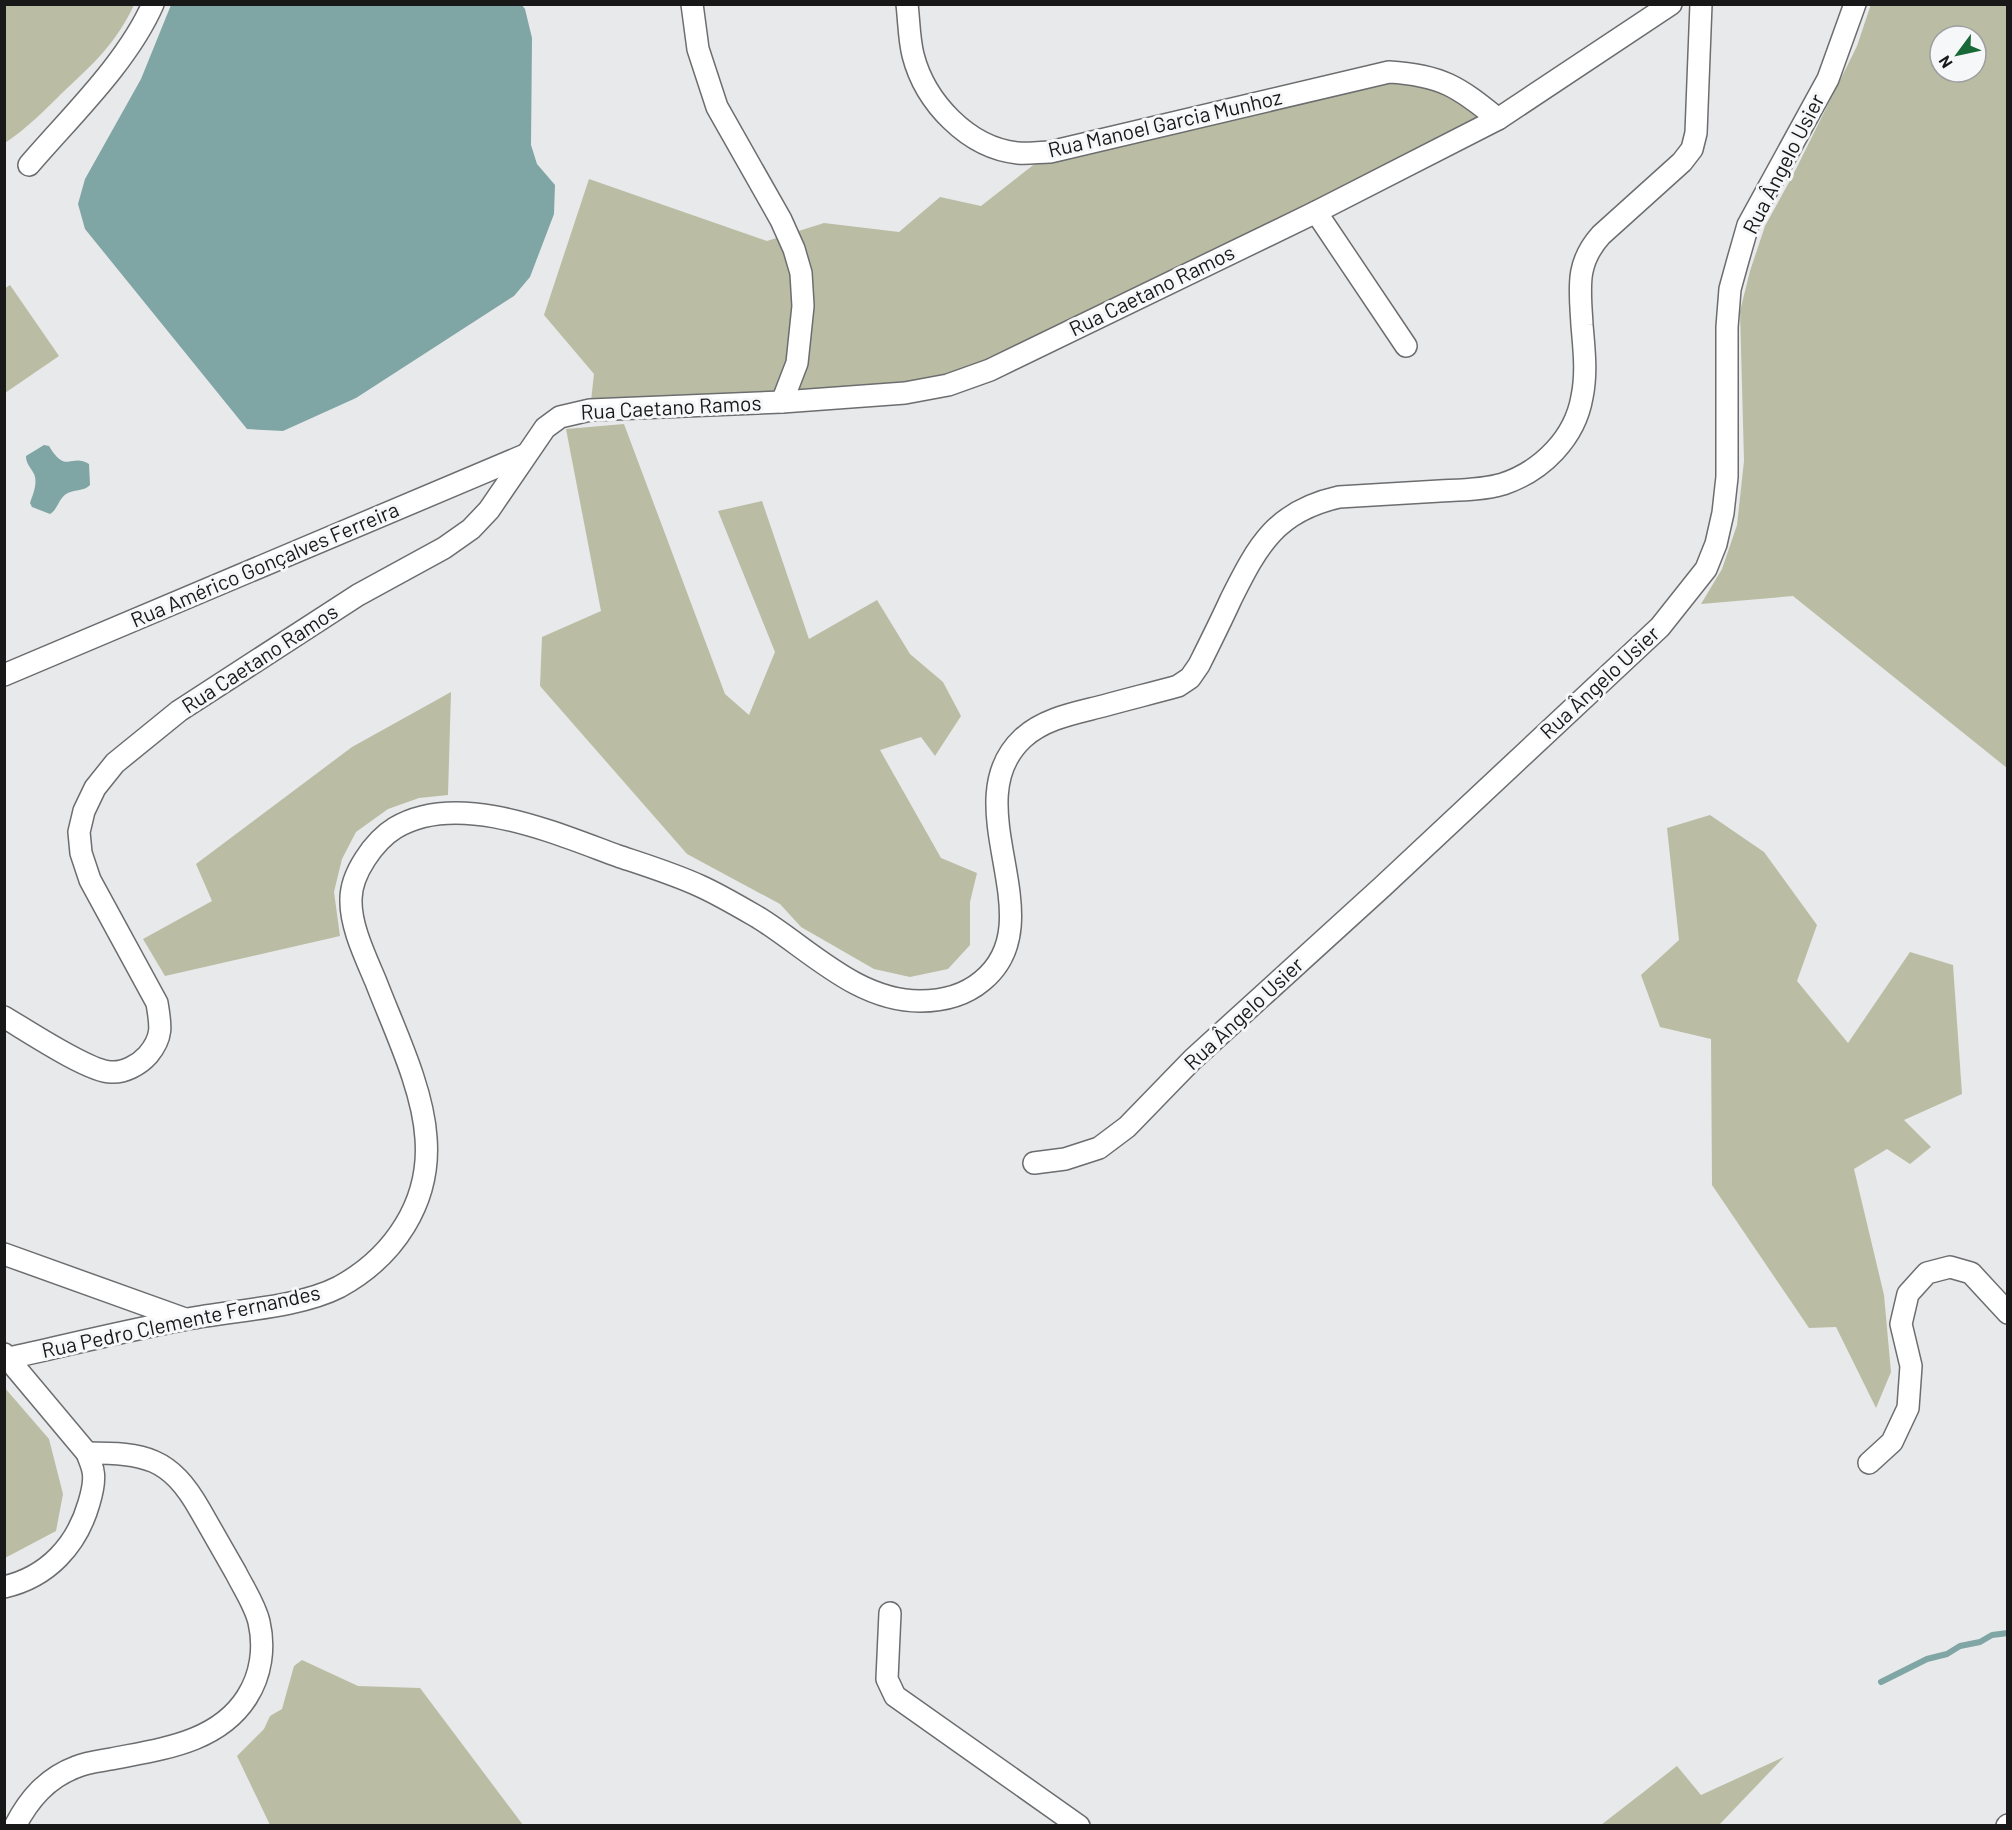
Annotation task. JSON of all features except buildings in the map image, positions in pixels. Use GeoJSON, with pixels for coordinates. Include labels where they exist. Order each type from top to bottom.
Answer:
{"type":"FeatureCollection","features":[{"type":"Feature","properties":{"kind":"street"},"geometry":{"type":"LineString","coordinates":[[29,165],[118,62],[146,22],[153,4]]}},
{"type":"Feature","properties":{"kind":"street"},"geometry":{"type":"LineString","coordinates":[[692,4],[698,49],[717,107],[781,220],[794,249],[801,273],[803,306],[797,363],[782,402]]}},
{"type":"Feature","properties":{"kind":"street","name":"Rua Manoel Garcia Munhoz"},"geometry":{"type":"LineString","coordinates":[[907,4],[913,54],[924,86],[937,103],[968,134],[992,146],[1018,153],[1050,152],[1389,72],[1416,73],[1441,81],[1466,93],[1498,119]]}},
{"type":"Feature","properties":{"kind":"street","name":"Rua Caetano Ramos"},"geometry":{"type":"LineString","coordinates":[[4,1017],[88,1066],[111,1072],[130,1069],[146,1058],[158,1041],[161,1024],[157,1004],[90,880],[81,853],[79,831],[84,811],[95,788],[115,763],[179,711],[358,595],[444,548],[471,529],[489,510],[545,428],[560,417],[572,412],[590,410],[782,402],[905,393],[948,386],[990,370],[1316,212],[1498,119],[1671,4]]}},
{"type":"Feature","properties":{"kind":"street","name":"Rua Pedro Clemente Fernandes"},"geometry":{"type":"LineString","coordinates":[[7,1356],[186,1319],[300,1300],[333,1290],[363,1273],[404,1231],[416,1206],[425,1176],[427,1140],[423,1114],[410,1071],[357,934],[351,898],[359,869],[376,843],[392,829],[416,818],[441,813],[474,814],[529,824],[700,886],[759,918],[850,980],[885,997],[917,1001],[951,999],[975,987],[994,972],[1011,934],[997,812],[997,792],[1001,773],[1012,750],[1025,736],[1041,725],[1178,686],[1190,678],[1199,665],[1252,556],[1267,537],[1302,509],[1321,501],[1340,497],[1473,489],[1502,484],[1528,472],[1546,459],[1563,442],[1575,422],[1582,399],[1585,374],[1580,287],[1582,266],[1590,248],[1601,235],[1682,162],[1692,149],[1696,133],[1701,4]]}},
{"type":"Feature","properties":{"kind":"street","name":"Rua Ângelo Usier"},"geometry":{"type":"LineString","coordinates":[[1034,1163],[1065,1159],[1099,1148],[1127,1128],[1193,1059],[1382,887],[1660,627],[1693,587],[1709,561],[1716,544],[1723,513],[1726,477],[1727,327],[1730,289],[1738,260],[1748,225],[1828,79],[1855,4]]}},
{"type":"Feature","properties":{"kind":"street"},"geometry":{"type":"LineString","coordinates":[[1316,212],[1406,346]]}},
{"type":"Feature","properties":{"kind":"street","name":"Rua Américo Gonçalves Ferreira"},"geometry":{"type":"LineString","coordinates":[[4,675],[525,455]]}},
{"type":"Feature","properties":{"kind":"street"},"geometry":{"type":"LineString","coordinates":[[4,1254],[186,1319]]}},
{"type":"Feature","properties":{"kind":"street"},"geometry":{"type":"LineString","coordinates":[[1869,1463],[1892,1442],[1908,1408],[1911,1366],[1901,1324],[1908,1294],[1927,1273],[1950,1268],[1971,1273],[2007,1312]]}},
{"type":"Feature","properties":{"kind":"street"},"geometry":{"type":"LineString","coordinates":[[4,1587],[19,1584],[59,1558],[73,1542],[84,1520],[92,1494],[90,1463],[7,1356]]}},
{"type":"Feature","properties":{"kind":"street"},"geometry":{"type":"LineString","coordinates":[[15,1826],[26,1806],[39,1791],[57,1777],[77,1766],[154,1750],[198,1738],[218,1728],[239,1710],[252,1690],[261,1667],[262,1646],[259,1623],[252,1602],[180,1479],[165,1466],[151,1460],[119,1453],[90,1463]]}},
{"type":"Feature","properties":{"kind":"street"},"geometry":{"type":"LineString","coordinates":[[890,1612],[887,1679],[895,1696],[1079,1826]]}},
{"type":"Feature","properties":{"kind":"green space"},"geometry":{"type":"Polygon","coordinates":[[[5,4],[134,5],[119,32],[93,63],[34,120],[5,143],[5,4]]]}},
{"type":"Feature","properties":{"kind":"green space"},"geometry":{"type":"Polygon","coordinates":[[[1871,4],[2007,5],[2007,768],[1793,596],[1701,604],[1722,569],[1737,525],[1744,461],[1740,311],[1765,226],[1857,46],[1871,4]]]}},
{"type":"Feature","properties":{"kind":"green space"},"geometry":{"type":"Polygon","coordinates":[[[1417,73],[1498,119],[948,385],[590,410],[594,374],[544,315],[589,179],[767,241],[824,223],[899,232],[940,197],[981,206],[1050,152],[1417,73]]]}},
{"type":"Feature","properties":{"kind":"green space"},"geometry":{"type":"Polygon","coordinates":[[[10,285],[59,356],[5,393],[4,289],[10,285]]]}},
{"type":"Feature","properties":{"kind":"green space"},"geometry":{"type":"Polygon","coordinates":[[[624,424],[725,694],[749,715],[775,652],[718,511],[762,501],[809,639],[877,600],[910,654],[943,682],[961,716],[935,756],[921,737],[880,750],[941,858],[977,873],[970,902],[970,945],[948,969],[910,977],[874,969],[801,927],[780,904],[687,854],[540,686],[542,637],[601,611],[566,429],[624,424]]]}},
{"type":"Feature","properties":{"kind":"green space"},"geometry":{"type":"Polygon","coordinates":[[[451,692],[448,795],[419,798],[388,809],[356,832],[342,859],[334,892],[340,936],[165,976],[143,939],[212,901],[196,864],[352,747],[451,692]]]}},
{"type":"Feature","properties":{"kind":"green space"},"geometry":{"type":"Polygon","coordinates":[[[1710,815],[1764,852],[1817,925],[1797,981],[1848,1043],[1910,952],[1953,965],[1962,1094],[1904,1120],[1931,1147],[1910,1164],[1887,1149],[1854,1169],[1884,1295],[1891,1372],[1876,1408],[1836,1327],[1809,1328],[1712,1185],[1711,1039],[1660,1027],[1641,975],[1679,940],[1667,828],[1710,815]]]}},
{"type":"Feature","properties":{"kind":"green space"},"geometry":{"type":"Polygon","coordinates":[[[4,1387],[49,1439],[63,1494],[56,1531],[5,1558],[4,1387]]]}},
{"type":"Feature","properties":{"kind":"green space"},"geometry":{"type":"Polygon","coordinates":[[[302,1660],[358,1686],[420,1688],[523,1825],[270,1825],[237,1756],[264,1729],[270,1716],[282,1709],[294,1666],[302,1660]]]}},
{"type":"Feature","properties":{"kind":"green space"},"geometry":{"type":"Polygon","coordinates":[[[1784,1757],[1719,1825],[1601,1825],[1677,1766],[1701,1795],[1784,1757]]]}},
{"type":"Feature","properties":{"kind":"water"},"geometry":{"type":"Polygon","coordinates":[[[521,4],[525,9],[532,38],[531,145],[537,164],[555,185],[554,214],[530,277],[514,296],[356,398],[283,431],[247,429],[85,229],[78,204],[85,179],[141,79],[171,5],[521,4]]]}},
{"type":"Feature","properties":{"kind":"water"},"geometry":{"type":"Polygon","coordinates":[[[44,445],[49,446],[64,462],[83,461],[89,464],[90,485],[66,494],[50,514],[32,507],[30,503],[35,481],[26,456],[44,445]]]}},
{"type":"Feature","properties":{"kind":"waterway"},"geometry":{"type":"LineString","coordinates":[[1881,1682],[1927,1659],[1947,1654],[1960,1646],[1980,1642],[1992,1635],[2008,1633]]}}]}
